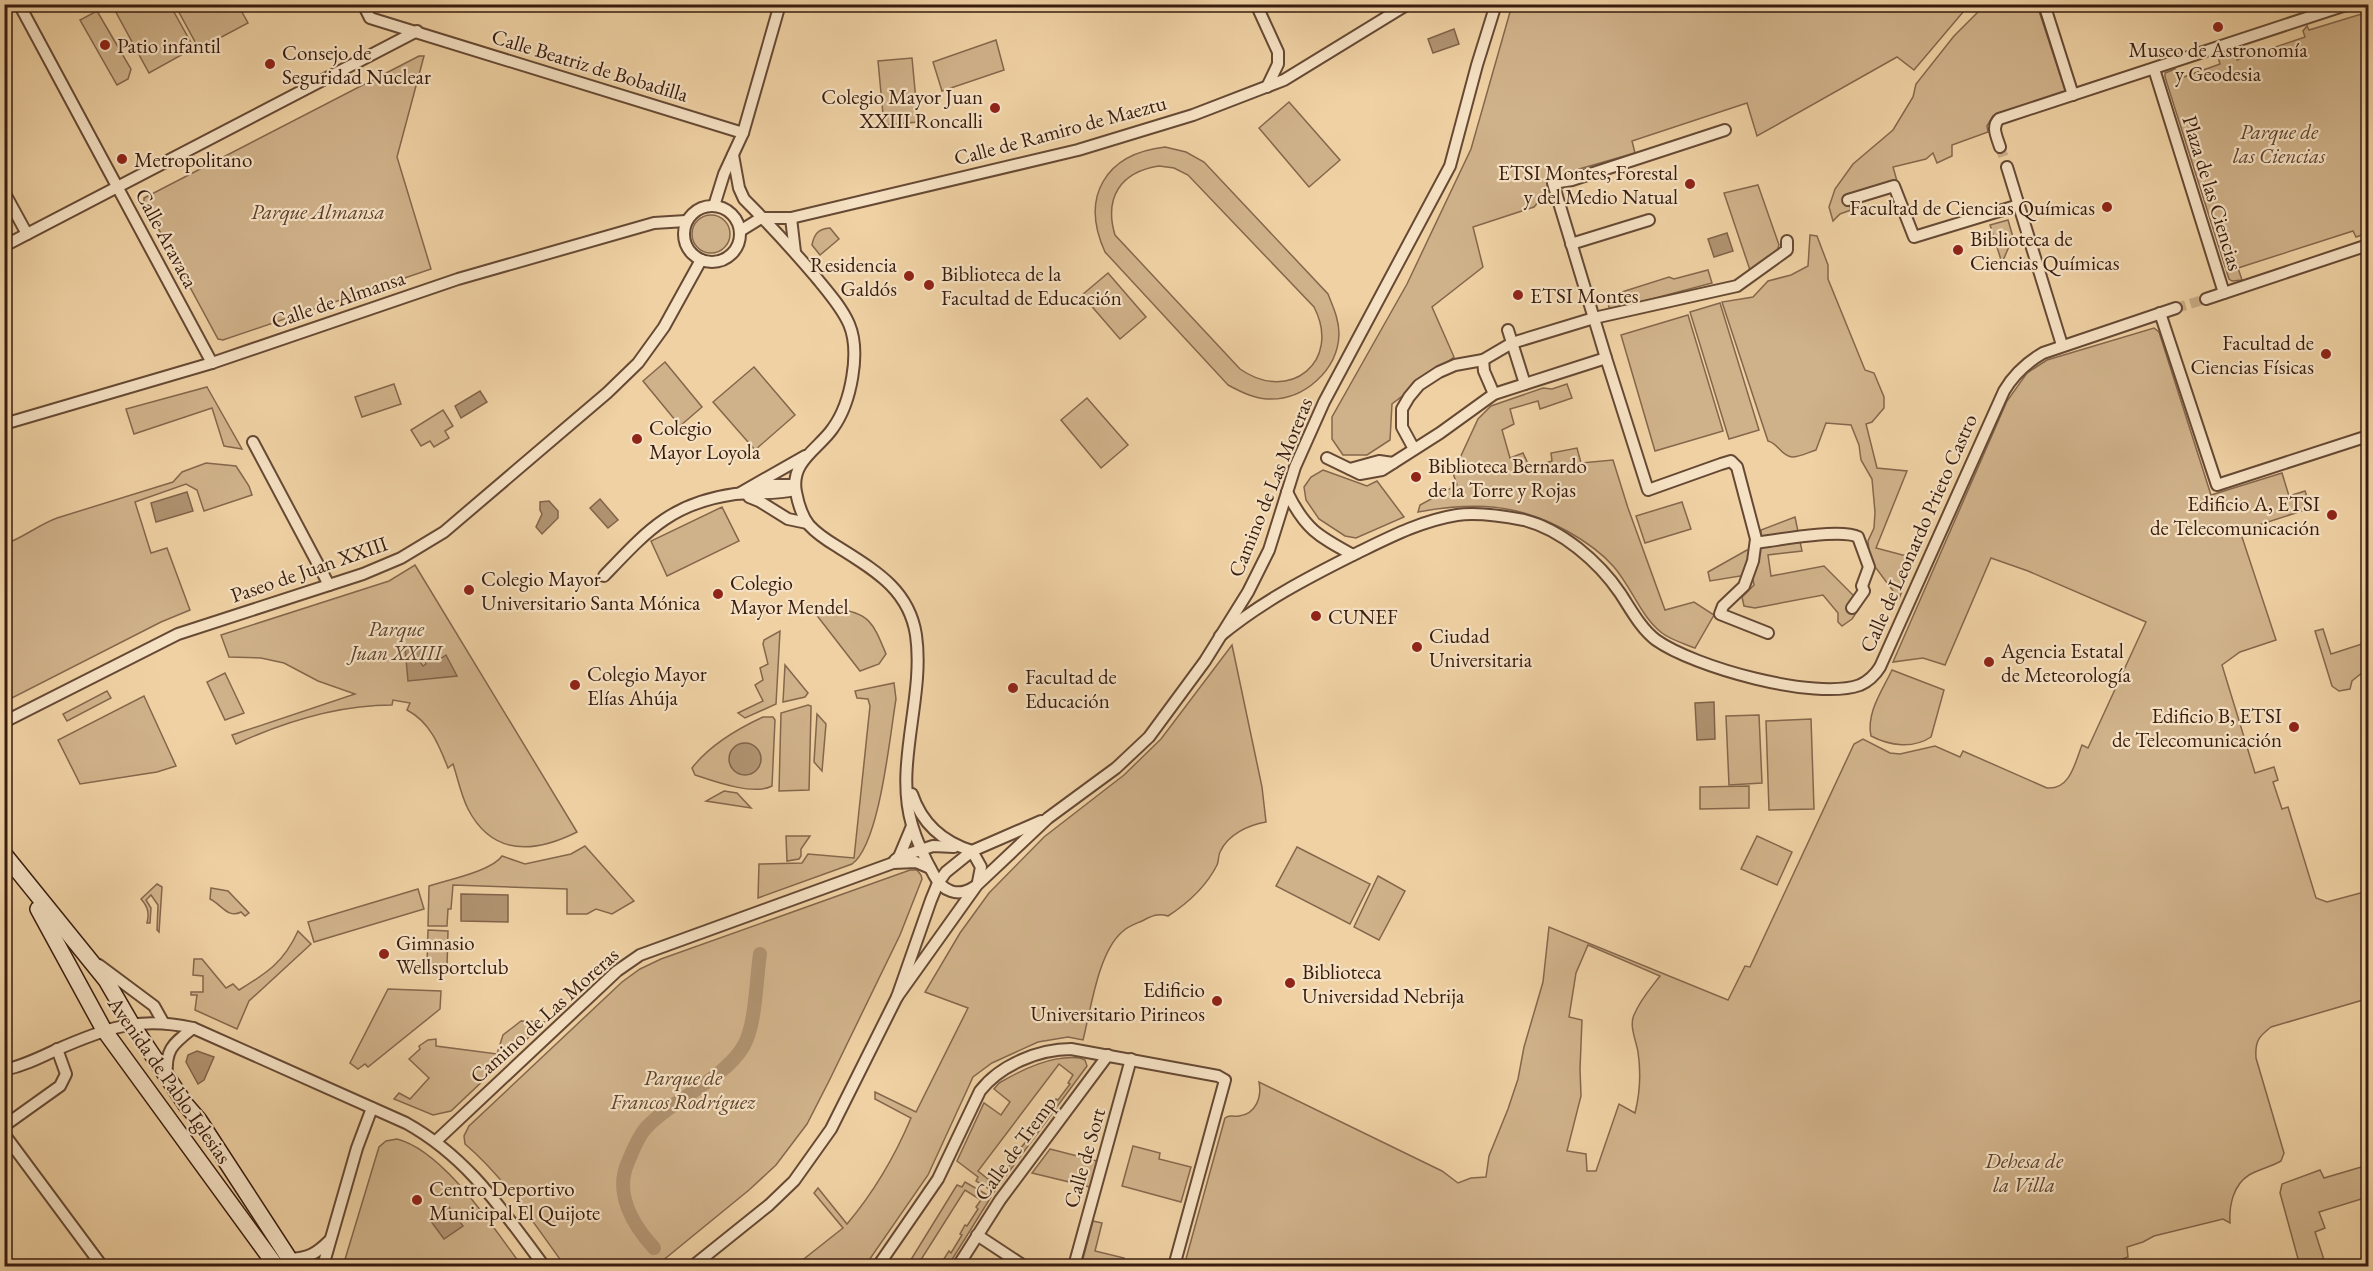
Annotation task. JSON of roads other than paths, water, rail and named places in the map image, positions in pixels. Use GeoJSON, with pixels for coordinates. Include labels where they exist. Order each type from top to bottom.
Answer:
{"type":"FeatureCollection","features":[{"type":"Feature","properties":{"kind":"street","name":"Calle Aravaca"},"geometry":{"type":"LineString","coordinates":[[19,4],[212,363]]}},
{"type":"Feature","properties":{"kind":"street","name":"Calle Beatriz de Bobadilla"},"geometry":{"type":"LineString","coordinates":[[363,4],[370,18],[743,133]]}},
{"type":"Feature","properties":{"kind":"street"},"geometry":{"type":"LineString","coordinates":[[714,206],[723,174],[743,133],[780,4]]}},
{"type":"Feature","properties":{"kind":"street"},"geometry":{"type":"LineString","coordinates":[[1256,4],[1278,52],[1278,64],[1267,87]]}},
{"type":"Feature","properties":{"kind":"street","name":"Calle de Ramiro de Maeztu"},"geometry":{"type":"LineString","coordinates":[[761,218],[791,218],[1078,150],[1192,115],[1267,87],[1303,70],[1408,4]]}},
{"type":"Feature","properties":{"kind":"street"},"geometry":{"type":"LineString","coordinates":[[1487,4],[1492,19]]}},
{"type":"Feature","properties":{"kind":"street","name":"Camino de Las Moreras"},"geometry":{"type":"LineString","coordinates":[[897,997],[977,885],[1048,818],[1116,768],[1149,737],[1186,689],[1248,592],[1269,550],[1295,467],[1324,402],[1450,166],[1496,4]]}},
{"type":"Feature","properties":{"kind":"street"},"geometry":{"type":"LineString","coordinates":[[2044,4],[2073,95]]}},
{"type":"Feature","properties":{"kind":"street"},"geometry":{"type":"LineString","coordinates":[[2000,147],[1994,129],[1999,119],[2349,4]]}},
{"type":"Feature","properties":{"kind":"street"},"geometry":{"type":"LineString","coordinates":[[4,246],[417,31]]}},
{"type":"Feature","properties":{"kind":"street","name":"Plaza de las Ciencias"},"geometry":{"type":"LineString","coordinates":[[2154,69],[2224,293]]}},
{"type":"Feature","properties":{"kind":"street"},"geometry":{"type":"LineString","coordinates":[[1725,130],[1572,180],[1553,183],[1648,490],[1731,461],[1737,467],[1756,543],[1753,561],[1744,586],[1723,606],[1720,614],[1768,633]]}},
{"type":"Feature","properties":{"kind":"street"},"geometry":{"type":"LineString","coordinates":[[733,155],[739,188],[744,199],[795,252],[841,309],[852,333],[854,353],[851,387],[833,428],[805,456],[737,494]]}},
{"type":"Feature","properties":{"kind":"street"},"geometry":{"type":"LineString","coordinates":[[2007,167],[2062,345]]}},
{"type":"Feature","properties":{"kind":"street"},"geometry":{"type":"LineString","coordinates":[[1848,200],[1894,186],[1914,237],[2019,205]]}},
{"type":"Feature","properties":{"kind":"street"},"geometry":{"type":"LineString","coordinates":[[4,192],[27,234]]}},
{"type":"Feature","properties":{"kind":"street"},"geometry":{"type":"LineString","coordinates":[[714,206],[724,208],[732,214],[740,231],[739,241],[728,256],[720,260],[702,260],[687,248],[684,239],[686,221],[698,209],[714,206]]}},
{"type":"Feature","properties":{"kind":"street"},"geometry":{"type":"LineString","coordinates":[[740,231],[761,218]]}},
{"type":"Feature","properties":{"kind":"street"},"geometry":{"type":"LineString","coordinates":[[791,218],[795,252]]}},
{"type":"Feature","properties":{"kind":"street"},"geometry":{"type":"LineString","coordinates":[[1571,244],[1649,220]]}},
{"type":"Feature","properties":{"kind":"street","name":"Calle de Almansa"},"geometry":{"type":"LineString","coordinates":[[4,424],[212,363],[458,279],[654,223],[686,221]]}},
{"type":"Feature","properties":{"kind":"street"},"geometry":{"type":"LineString","coordinates":[[1414,449],[1401,427],[1400,417],[1409,397],[1419,385],[1439,372],[1455,365],[1483,360],[1512,343],[1594,318],[1737,286],[1787,250],[1787,241]]}},
{"type":"Feature","properties":{"kind":"street","name":"Plaza de las Ciencias"},"geometry":{"type":"LineString","coordinates":[[2206,299],[2368,245]]}},
{"type":"Feature","properties":{"kind":"street","name":"Paseo de Juan XXIII"},"geometry":{"type":"LineString","coordinates":[[6,718],[178,634],[329,585],[401,558],[444,532],[607,393],[638,363],[664,327],[702,260]]}},
{"type":"Feature","properties":{"kind":"street","name":"Calle de Leonardo Prieto Castro"},"geometry":{"type":"LineString","coordinates":[[1220,636],[1244,616],[1285,590],[1400,532],[1459,515],[1495,515],[1527,521],[1578,547],[1615,585],[1654,639],[1669,647],[1721,668],[1780,685],[1828,688],[1863,684],[1875,675],[1882,664],[2009,382],[2032,359],[2062,345],[2176,308]]}},
{"type":"Feature","properties":{"kind":"street"},"geometry":{"type":"LineString","coordinates":[[2160,313],[2217,485],[2368,436]]}},
{"type":"Feature","properties":{"kind":"street"},"geometry":{"type":"LineString","coordinates":[[1508,330],[1525,384]]}},
{"type":"Feature","properties":{"kind":"street"},"geometry":{"type":"LineString","coordinates":[[1327,458],[1350,469],[1379,460],[1393,463],[1494,394],[1606,358]]}},
{"type":"Feature","properties":{"kind":"street"},"geometry":{"type":"LineString","coordinates":[[1483,360],[1484,371],[1494,394]]}},
{"type":"Feature","properties":{"kind":"street"},"geometry":{"type":"LineString","coordinates":[[253,442],[329,585]]}},
{"type":"Feature","properties":{"kind":"street"},"geometry":{"type":"LineString","coordinates":[[805,456],[798,469],[795,487],[807,523],[825,539],[882,575],[900,595],[909,610],[916,633],[918,655],[907,780],[912,826],[938,883],[957,893],[977,885],[981,867],[972,851],[959,847],[938,835],[927,823],[916,805],[907,780]]}},
{"type":"Feature","properties":{"kind":"street"},"geometry":{"type":"LineString","coordinates":[[755,485],[769,483],[795,487]]}},
{"type":"Feature","properties":{"kind":"street"},"geometry":{"type":"LineString","coordinates":[[604,576],[631,548],[669,515],[687,505],[737,494],[765,495],[795,487]]}},
{"type":"Feature","properties":{"kind":"street"},"geometry":{"type":"LineString","coordinates":[[1287,492],[1307,526],[1353,555]]}},
{"type":"Feature","properties":{"kind":"street"},"geometry":{"type":"LineString","coordinates":[[737,494],[759,501],[788,519],[807,523]]}},
{"type":"Feature","properties":{"kind":"street"},"geometry":{"type":"LineString","coordinates":[[1756,543],[1811,536],[1846,534],[1858,537],[1869,567],[1862,586],[1864,591],[1852,608]]}},
{"type":"Feature","properties":{"kind":"street","name":"Camino de Las Moreras"},"geometry":{"type":"LineString","coordinates":[[938,883],[946,872],[972,851],[1048,818]]}},
{"type":"Feature","properties":{"kind":"street"},"geometry":{"type":"LineString","coordinates":[[896,860],[912,826]]}},
{"type":"Feature","properties":{"kind":"street","name":"Camino de Las Moreras"},"geometry":{"type":"LineString","coordinates":[[436,1141],[617,971],[634,958],[652,949],[921,850],[933,846],[959,847]]}},
{"type":"Feature","properties":{"kind":"street","name":"Avenida de Pablo Iglesias"},"geometry":{"type":"LineString","coordinates":[[4,854],[106,980],[130,1023],[186,1105],[199,1120],[286,1264]]}},
{"type":"Feature","properties":{"kind":"street","name":"Camino de Las Moreras"},"geometry":{"type":"LineString","coordinates":[[896,860],[926,864],[930,868]]}},
{"type":"Feature","properties":{"kind":"street","name":"Avenida de Pablo Iglesias"},"geometry":{"type":"LineString","coordinates":[[23,880],[104,1030],[286,1264]]}},
{"type":"Feature","properties":{"kind":"street"},"geometry":{"type":"LineString","coordinates":[[693,1266],[706,1262],[794,1181],[834,1124],[897,997],[938,883]]}},
{"type":"Feature","properties":{"kind":"street","name":"Avenida de Pablo Iglesias"},"geometry":{"type":"LineString","coordinates":[[84,953],[154,1006],[163,1022]]}},
{"type":"Feature","properties":{"kind":"street"},"geometry":{"type":"LineString","coordinates":[[4,1070],[30,1062],[104,1030],[130,1023],[163,1022],[193,1028],[406,1123],[436,1141],[477,1179],[544,1266]]}},
{"type":"Feature","properties":{"kind":"street","name":"Avenida de Pablo Iglesias"},"geometry":{"type":"LineString","coordinates":[[167,1077],[166,1059],[169,1050],[193,1028]]}},
{"type":"Feature","properties":{"kind":"street"},"geometry":{"type":"LineString","coordinates":[[4,1126],[60,1086],[66,1074],[57,1049]]}},
{"type":"Feature","properties":{"kind":"street"},"geometry":{"type":"LineString","coordinates":[[878,1266],[938,1179],[980,1091],[987,1082],[1002,1071],[1049,1050],[1071,1049],[1218,1076],[1225,1080],[1174,1266]]}},
{"type":"Feature","properties":{"kind":"street","name":"Calle de Tremp"},"geometry":{"type":"LineString","coordinates":[[958,1266],[1000,1200],[1108,1054]]}},
{"type":"Feature","properties":{"kind":"street","name":"Calle de Sort"},"geometry":{"type":"LineString","coordinates":[[1074,1266],[1131,1059]]}},
{"type":"Feature","properties":{"kind":"street"},"geometry":{"type":"LineString","coordinates":[[323,1266],[357,1148],[372,1108]]}},
{"type":"Feature","properties":{"kind":"street"},"geometry":{"type":"LineString","coordinates":[[4,1134],[102,1266]]}},
{"type":"Feature","properties":{"kind":"street"},"geometry":{"type":"LineString","coordinates":[[977,1235],[1023,1266]]}},
{"type":"Feature","properties":{"kind":"street"},"geometry":{"type":"LineString","coordinates":[[286,1264],[317,1253],[332,1239]]}},
{"type":"Feature","properties":{"kind":"waterway"},"geometry":{"type":"LineString","coordinates":[[654,1248],[639,1229],[628,1208],[623,1185],[628,1162],[645,1129],[668,1109],[723,1070],[743,1047],[751,1027],[760,954]]}},
{"type":"Feature","properties":{"kind":"tunnel"},"geometry":{"type":"LineString","coordinates":[[2000,147],[2007,167]]}},
{"type":"Feature","properties":{"kind":"tunnel"},"geometry":{"type":"LineString","coordinates":[[2176,308],[2206,299]]}},
{"type":"Feature","properties":{"kind":"place","name":"Museo de Astronomía y Geodesia"},"geometry":{"type":"Point","coordinates":[2218,27]}},
{"type":"Feature","properties":{"kind":"place","name":"Patio infantil"},"geometry":{"type":"Point","coordinates":[105,45]}},
{"type":"Feature","properties":{"kind":"place","name":"Consejo de Seguridad Nuclear"},"geometry":{"type":"Point","coordinates":[270,64]}},
{"type":"Feature","properties":{"kind":"place","name":"Colegio Mayor Juan XXIII Roncalli"},"geometry":{"type":"Point","coordinates":[995,108]}},
{"type":"Feature","properties":{"kind":"place","name":"Metropolitano"},"geometry":{"type":"Point","coordinates":[122,159]}},
{"type":"Feature","properties":{"kind":"place","name":"ETSI Montes, Forestal y del Medio Natual"},"geometry":{"type":"Point","coordinates":[1690,184]}},
{"type":"Feature","properties":{"kind":"place","name":"Facultad de Ciencias Químicas"},"geometry":{"type":"Point","coordinates":[2107,207]}},
{"type":"Feature","properties":{"kind":"place","name":"Biblioteca de Ciencias Químicas"},"geometry":{"type":"Point","coordinates":[1958,250]}},
{"type":"Feature","properties":{"kind":"place","name":"Residencia Galdós"},"geometry":{"type":"Point","coordinates":[909,276]}},
{"type":"Feature","properties":{"kind":"place","name":"Biblioteca de la Facultad de Educación"},"geometry":{"type":"Point","coordinates":[929,285]}},
{"type":"Feature","properties":{"kind":"place","name":"ETSI Montes"},"geometry":{"type":"Point","coordinates":[1518,295]}},
{"type":"Feature","properties":{"kind":"place","name":"Facultad de Ciencias Físicas"},"geometry":{"type":"Point","coordinates":[2326,354]}},
{"type":"Feature","properties":{"kind":"place","name":"Colegio Mayor Loyola"},"geometry":{"type":"Point","coordinates":[637,439]}},
{"type":"Feature","properties":{"kind":"place","name":"Biblioteca Bernardo de la Torre y Rojas"},"geometry":{"type":"Point","coordinates":[1416,477]}},
{"type":"Feature","properties":{"kind":"place","name":"Edificio A, ETSI de Telecomunicación"},"geometry":{"type":"Point","coordinates":[2332,515]}},
{"type":"Feature","properties":{"kind":"place","name":"Colegio Mayor Universitario Santa Mónica"},"geometry":{"type":"Point","coordinates":[469,590]}},
{"type":"Feature","properties":{"kind":"place","name":"Colegio Mayor Mendel"},"geometry":{"type":"Point","coordinates":[718,594]}},
{"type":"Feature","properties":{"kind":"place","name":"CUNEF"},"geometry":{"type":"Point","coordinates":[1316,616]}},
{"type":"Feature","properties":{"kind":"place","name":"Ciudad Universitaria"},"geometry":{"type":"Point","coordinates":[1417,647]}},
{"type":"Feature","properties":{"kind":"place","name":"Agencia Estatal de Meteorología"},"geometry":{"type":"Point","coordinates":[1989,662]}},
{"type":"Feature","properties":{"kind":"place","name":"Colegio Mayor Elías Ahúja"},"geometry":{"type":"Point","coordinates":[575,685]}},
{"type":"Feature","properties":{"kind":"place","name":"Facultad de Educación"},"geometry":{"type":"Point","coordinates":[1013,688]}},
{"type":"Feature","properties":{"kind":"place","name":"Edificio B, ETSI de Telecomunicación"},"geometry":{"type":"Point","coordinates":[2294,727]}},
{"type":"Feature","properties":{"kind":"place","name":"Gimnasio Wellsportclub"},"geometry":{"type":"Point","coordinates":[384,954]}},
{"type":"Feature","properties":{"kind":"place","name":"Biblioteca Universidad Nebrija"},"geometry":{"type":"Point","coordinates":[1290,983]}},
{"type":"Feature","properties":{"kind":"place","name":"Edificio Universitario Pirineos"},"geometry":{"type":"Point","coordinates":[1217,1001]}},
{"type":"Feature","properties":{"kind":"place","name":"Centro Deportivo Municipal El Quijote"},"geometry":{"type":"Point","coordinates":[417,1200]}},
{"type":"Feature","properties":{"kind":"park label","name":"Parque de las Ciencias"},"geometry":{"type":"Point","coordinates":[2279,143]}},
{"type":"Feature","properties":{"kind":"park label","name":"Parque Almansa"},"geometry":{"type":"Point","coordinates":[318,211]}},
{"type":"Feature","properties":{"kind":"park label","name":"Parque Juan XXIII"},"geometry":{"type":"Point","coordinates":[396,640]}},
{"type":"Feature","properties":{"kind":"park label","name":"Parque de Francos Rodríguez"},"geometry":{"type":"Point","coordinates":[683,1089]}},
{"type":"Feature","properties":{"kind":"park label","name":"Dehesa de la Villa"},"geometry":{"type":"Point","coordinates":[2024,1172]}}]}
